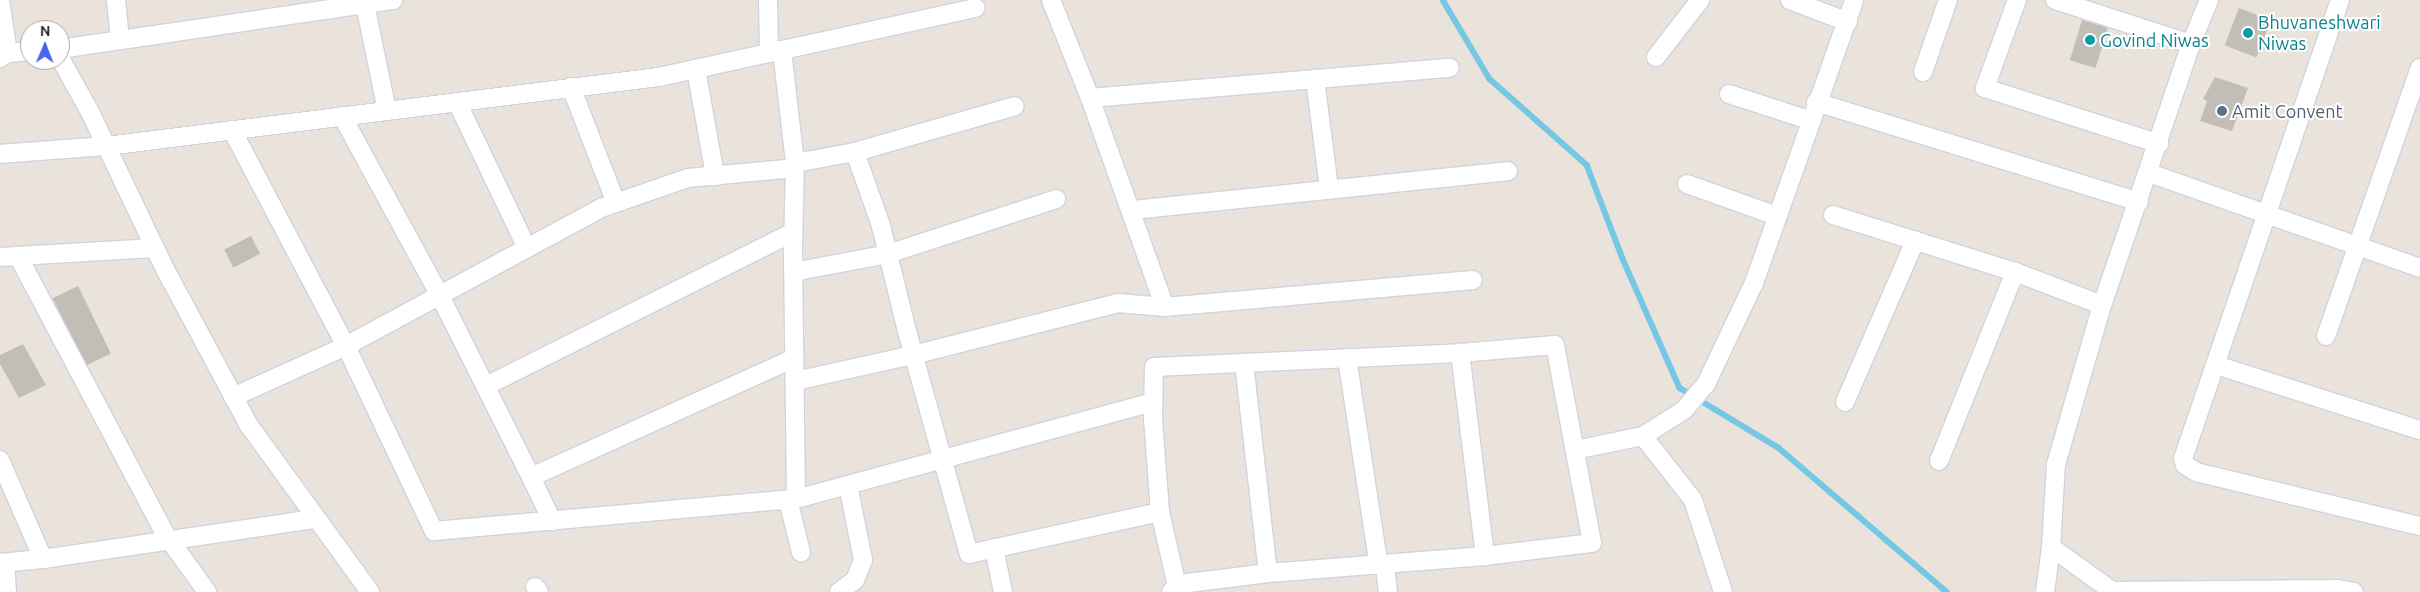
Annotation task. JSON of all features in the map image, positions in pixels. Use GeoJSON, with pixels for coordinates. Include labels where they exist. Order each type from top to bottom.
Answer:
{"type":"FeatureCollection","features":[{"type":"Feature","properties":{"kind":"street"},"geometry":{"type":"LineString","coordinates":[[0,0],[4,55],[20,53]]}},
{"type":"Feature","properties":{"kind":"street"},"geometry":{"type":"LineString","coordinates":[[116,0],[120,40]]}},
{"type":"Feature","properties":{"kind":"street"},"geometry":{"type":"LineString","coordinates":[[70,48],[393,0]]}},
{"type":"Feature","properties":{"kind":"street"},"geometry":{"type":"LineString","coordinates":[[768,0],[795,166],[792,500],[801,552]]}},
{"type":"Feature","properties":{"kind":"street"},"geometry":{"type":"LineString","coordinates":[[1057,0],[1164,306]]}},
{"type":"Feature","properties":{"kind":"street"},"geometry":{"type":"LineString","coordinates":[[1656,58],[1700,0]]}},
{"type":"Feature","properties":{"kind":"street"},"geometry":{"type":"LineString","coordinates":[[1790,0],[1848,22]]}},
{"type":"Feature","properties":{"kind":"street"},"geometry":{"type":"LineString","coordinates":[[1576,450],[1643,436],[1684,410],[1706,384],[1741,316],[1809,120],[1848,22],[1854,0]]}},
{"type":"Feature","properties":{"kind":"street"},"geometry":{"type":"LineString","coordinates":[[1923,72],[1948,0]]}},
{"type":"Feature","properties":{"kind":"street"},"geometry":{"type":"LineString","coordinates":[[2016,0],[1985,88],[2159,144]]}},
{"type":"Feature","properties":{"kind":"street"},"geometry":{"type":"LineString","coordinates":[[2054,0],[2191,44]]}},
{"type":"Feature","properties":{"kind":"street"},"geometry":{"type":"LineString","coordinates":[[2045,592],[2051,547],[2056,464],[2102,305],[2159,144],[2191,44],[2210,0]]}},
{"type":"Feature","properties":{"kind":"street"},"geometry":{"type":"LineString","coordinates":[[2340,0],[2268,215],[2183,458],[2190,470],[2420,526]]}},
{"type":"Feature","properties":{"kind":"street"},"geometry":{"type":"LineString","coordinates":[[364,4],[387,111]]}},
{"type":"Feature","properties":{"kind":"street"},"geometry":{"type":"LineString","coordinates":[[0,154],[107,146],[572,88],[696,69],[976,8]]}},
{"type":"Feature","properties":{"kind":"street"},"geometry":{"type":"LineString","coordinates":[[1090,98],[1450,68]]}},
{"type":"Feature","properties":{"kind":"street"},"geometry":{"type":"LineString","coordinates":[[2326,336],[2420,68]]}},
{"type":"Feature","properties":{"kind":"street"},"geometry":{"type":"LineString","coordinates":[[696,69],[715,176]]}},
{"type":"Feature","properties":{"kind":"street"},"geometry":{"type":"LineString","coordinates":[[66,70],[107,146],[155,248],[248,424],[365,590]]}},
{"type":"Feature","properties":{"kind":"street"},"geometry":{"type":"LineString","coordinates":[[1314,79],[1329,189]]}},
{"type":"Feature","properties":{"kind":"street"},"geometry":{"type":"LineString","coordinates":[[572,88],[616,203]]}},
{"type":"Feature","properties":{"kind":"street"},"geometry":{"type":"LineString","coordinates":[[1729,94],[1809,120]]}},
{"type":"Feature","properties":{"kind":"street"},"geometry":{"type":"LineString","coordinates":[[457,102],[527,248]]}},
{"type":"Feature","properties":{"kind":"street"},"geometry":{"type":"LineString","coordinates":[[1816,102],[2139,202]]}},
{"type":"Feature","properties":{"kind":"street"},"geometry":{"type":"LineString","coordinates":[[233,397],[346,346],[527,248],[616,203],[688,178],[795,166],[855,152],[1015,106]]}},
{"type":"Feature","properties":{"kind":"street"},"geometry":{"type":"LineString","coordinates":[[342,116],[440,296],[552,521]]}},
{"type":"Feature","properties":{"kind":"street"},"geometry":{"type":"LineString","coordinates":[[232,130],[346,346],[434,531],[792,500],[1153,402]]}},
{"type":"Feature","properties":{"kind":"street"},"geometry":{"type":"LineString","coordinates":[[855,152],[888,254],[913,355],[969,554],[1160,512]]}},
{"type":"Feature","properties":{"kind":"street"},"geometry":{"type":"LineString","coordinates":[[1132,210],[1508,170]]}},
{"type":"Feature","properties":{"kind":"street"},"geometry":{"type":"LineString","coordinates":[[2149,173],[2420,268]]}},
{"type":"Feature","properties":{"kind":"street"},"geometry":{"type":"LineString","coordinates":[[1687,184],[1777,216]]}},
{"type":"Feature","properties":{"kind":"street"},"geometry":{"type":"LineString","coordinates":[[793,272],[888,254],[1056,199]]}},
{"type":"Feature","properties":{"kind":"street"},"geometry":{"type":"LineString","coordinates":[[1833,215],[2015,272],[2102,305]]}},
{"type":"Feature","properties":{"kind":"street"},"geometry":{"type":"LineString","coordinates":[[486,386],[793,232]]}},
{"type":"Feature","properties":{"kind":"street"},"geometry":{"type":"LineString","coordinates":[[1844,402],[1915,241]]}},
{"type":"Feature","properties":{"kind":"street"},"geometry":{"type":"LineString","coordinates":[[0,257],[155,248]]}},
{"type":"Feature","properties":{"kind":"street"},"geometry":{"type":"LineString","coordinates":[[18,256],[170,541],[207,592]]}},
{"type":"Feature","properties":{"kind":"street"},"geometry":{"type":"LineString","coordinates":[[1939,461],[2015,272]]}},
{"type":"Feature","properties":{"kind":"street"},"geometry":{"type":"LineString","coordinates":[[794,381],[913,355],[1118,303],[1164,306],[1473,280]]}},
{"type":"Feature","properties":{"kind":"street"},"geometry":{"type":"LineString","coordinates":[[1555,345],[1592,543],[1485,556],[1268,574],[1174,589],[1160,512],[1153,402],[1154,367],[1347,358],[1460,353],[1555,345]]}},
{"type":"Feature","properties":{"kind":"street"},"geometry":{"type":"LineString","coordinates":[[1460,353],[1485,556]]}},
{"type":"Feature","properties":{"kind":"street"},"geometry":{"type":"LineString","coordinates":[[531,477],[794,358]]}},
{"type":"Feature","properties":{"kind":"street"},"geometry":{"type":"LineString","coordinates":[[1347,358],[1388,592]]}},
{"type":"Feature","properties":{"kind":"street"},"geometry":{"type":"LineString","coordinates":[[1244,363],[1268,574]]}},
{"type":"Feature","properties":{"kind":"street"},"geometry":{"type":"LineString","coordinates":[[2216,365],[2420,430]]}},
{"type":"Feature","properties":{"kind":"street"},"geometry":{"type":"LineString","coordinates":[[1643,436],[1693,500],[1722,592]]}},
{"type":"Feature","properties":{"kind":"street"},"geometry":{"type":"LineString","coordinates":[[0,460],[44,560]]}},
{"type":"Feature","properties":{"kind":"street"},"geometry":{"type":"LineString","coordinates":[[839,592],[855,580],[863,560],[848,485]]}},
{"type":"Feature","properties":{"kind":"street"},"geometry":{"type":"LineString","coordinates":[[7,592],[3,563],[44,560],[314,519]]}},
{"type":"Feature","properties":{"kind":"street"},"geometry":{"type":"LineString","coordinates":[[2051,547],[2112,591],[2342,591]]}},
{"type":"Feature","properties":{"kind":"street"},"geometry":{"type":"LineString","coordinates":[[994,548],[1003,592]]}},
{"type":"Feature","properties":{"kind":"building","name":"Bhuvaneshwari Niwas"},"geometry":{"type":"Polygon","coordinates":[[[2239,8],[2271,20],[2256,58],[2225,45],[2239,8]]]}},
{"type":"Feature","properties":{"kind":"building","name":"Govind Niwas"},"geometry":{"type":"Polygon","coordinates":[[[2082,20],[2108,28],[2096,68],[2070,60],[2082,20]]]}},
{"type":"Feature","properties":{"kind":"building","name":"Amit Convent"},"geometry":{"type":"Polygon","coordinates":[[[2215,77],[2248,88],[2232,131],[2200,121],[2207,101],[2203,99],[2215,77]]]}},
{"type":"Feature","properties":{"kind":"building"},"geometry":{"type":"Polygon","coordinates":[[[251,236],[260,254],[233,267],[224,250],[251,236]]]}},
{"type":"Feature","properties":{"kind":"building"},"geometry":{"type":"Polygon","coordinates":[[[78,286],[111,353],[86,366],[53,298],[78,286]]]}},
{"type":"Feature","properties":{"kind":"building"},"geometry":{"type":"Polygon","coordinates":[[[23,344],[46,385],[19,398],[0,364],[0,355],[23,344]]]}},
{"type":"Feature","properties":{"kind":"waterway"},"geometry":{"type":"LineString","coordinates":[[1443,0],[1490,79],[1587,165],[1623,259],[1680,388],[1779,448],[1947,592]]}},
{"type":"Feature","properties":{"kind":"place","name":"Bhuvaneshwari Niwas"},"geometry":{"type":"Point","coordinates":[2248,33]}},
{"type":"Feature","properties":{"kind":"place","name":"Govind Niwas"},"geometry":{"type":"Point","coordinates":[2090,40]}},
{"type":"Feature","properties":{"kind":"place","name":"Amit Convent"},"geometry":{"type":"Point","coordinates":[2222,111]}}]}
